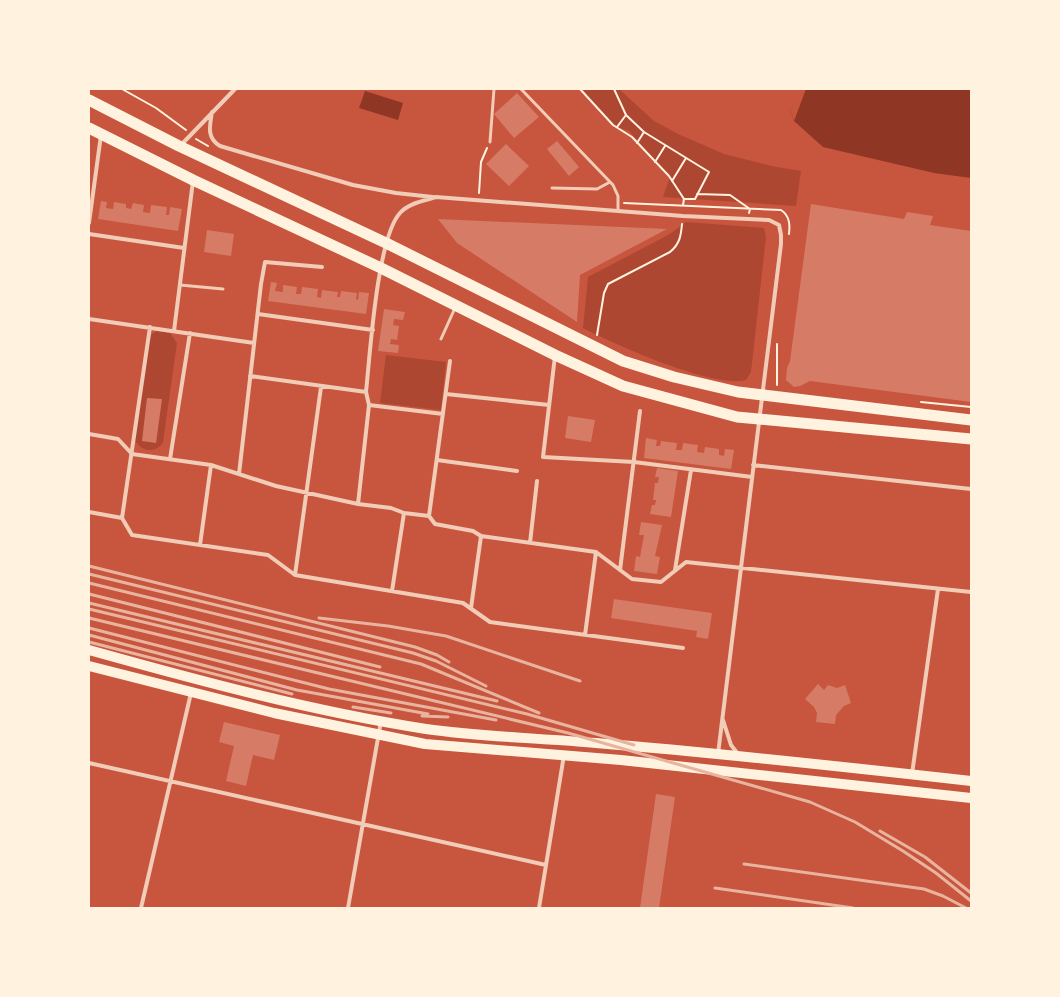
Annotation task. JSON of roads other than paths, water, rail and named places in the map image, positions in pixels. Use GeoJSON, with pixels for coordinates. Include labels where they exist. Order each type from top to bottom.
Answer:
{"type":"FeatureCollection","features":[{"type":"Feature","properties":{"kind":"highway"},"geometry":{"type":"LineString","coordinates":[[91,104],[386,243],[623,361],[674,377],[738,392],[971,420]]}},
{"type":"Feature","properties":{"kind":"highway"},"geometry":{"type":"LineString","coordinates":[[89,128],[193,180],[381,268],[555,355],[623,386],[737,417],[971,439]]}},
{"type":"Feature","properties":{"kind":"main road"},"geometry":{"type":"LineString","coordinates":[[89,650],[196,680],[276,699],[381,721],[473,735],[596,743],[971,781]]}},
{"type":"Feature","properties":{"kind":"main road"},"geometry":{"type":"LineString","coordinates":[[89,666],[274,713],[425,744],[472,749],[564,755],[768,775],[971,798]]}},
{"type":"Feature","properties":{"kind":"main road"},"geometry":{"type":"LineString","coordinates":[[564,755],[582,745],[596,743]]}},
{"type":"Feature","properties":{"kind":"main road"},"geometry":{"type":"LineString","coordinates":[[741,757],[749,766],[768,775]]}},
{"type":"Feature","properties":{"kind":"street"},"geometry":{"type":"LineString","coordinates":[[180,146],[235,89]]}},
{"type":"Feature","properties":{"kind":"street"},"geometry":{"type":"LineString","coordinates":[[212,112],[209,129],[214,142],[220,146],[353,185],[396,193],[436,197],[683,216],[769,220],[779,226],[781,244],[758,419],[718,755]]}},
{"type":"Feature","properties":{"kind":"street"},"geometry":{"type":"LineString","coordinates":[[89,223],[101,133]]}},
{"type":"Feature","properties":{"kind":"street"},"geometry":{"type":"LineString","coordinates":[[174,331],[193,180]]}},
{"type":"Feature","properties":{"kind":"street"},"geometry":{"type":"LineString","coordinates":[[358,504],[369,405],[366,392],[381,268],[386,243],[392,226],[401,212],[408,206],[436,197]]}},
{"type":"Feature","properties":{"kind":"street"},"geometry":{"type":"LineString","coordinates":[[89,234],[184,248]]}},
{"type":"Feature","properties":{"kind":"street"},"geometry":{"type":"LineString","coordinates":[[239,474],[254,343],[266,262],[322,267]]}},
{"type":"Feature","properties":{"kind":"street"},"geometry":{"type":"LineString","coordinates":[[258,314],[373,330]]}},
{"type":"Feature","properties":{"kind":"street"},"geometry":{"type":"LineString","coordinates":[[89,319],[254,343]]}},
{"type":"Feature","properties":{"kind":"street"},"geometry":{"type":"LineString","coordinates":[[150,328],[122,518],[132,535],[268,555],[295,575],[463,603],[490,622],[683,648]]}},
{"type":"Feature","properties":{"kind":"street"},"geometry":{"type":"LineString","coordinates":[[170,459],[190,333]]}},
{"type":"Feature","properties":{"kind":"street"},"geometry":{"type":"LineString","coordinates":[[555,355],[543,456],[634,462],[752,477]]}},
{"type":"Feature","properties":{"kind":"street"},"geometry":{"type":"LineString","coordinates":[[450,361],[429,516],[435,524],[473,531],[481,536],[596,552],[632,579],[661,582],[686,562],[971,592]]}},
{"type":"Feature","properties":{"kind":"street"},"geometry":{"type":"LineString","coordinates":[[250,376],[366,392]]}},
{"type":"Feature","properties":{"kind":"street"},"geometry":{"type":"LineString","coordinates":[[295,575],[308,492],[321,386]]}},
{"type":"Feature","properties":{"kind":"street"},"geometry":{"type":"LineString","coordinates":[[446,394],[549,405]]}},
{"type":"Feature","properties":{"kind":"street"},"geometry":{"type":"LineString","coordinates":[[369,405],[443,414]]}},
{"type":"Feature","properties":{"kind":"street"},"geometry":{"type":"LineString","coordinates":[[620,570],[640,410]]}},
{"type":"Feature","properties":{"kind":"street"},"geometry":{"type":"LineString","coordinates":[[89,434],[118,439],[132,454],[211,465],[276,486],[358,504],[391,508],[404,513],[429,516]]}},
{"type":"Feature","properties":{"kind":"street"},"geometry":{"type":"LineString","coordinates":[[437,460],[517,471]]}},
{"type":"Feature","properties":{"kind":"street"},"geometry":{"type":"LineString","coordinates":[[200,545],[211,465]]}},
{"type":"Feature","properties":{"kind":"street"},"geometry":{"type":"LineString","coordinates":[[753,465],[971,489]]}},
{"type":"Feature","properties":{"kind":"street"},"geometry":{"type":"LineString","coordinates":[[675,571],[691,470]]}},
{"type":"Feature","properties":{"kind":"street"},"geometry":{"type":"LineString","coordinates":[[530,543],[537,481]]}},
{"type":"Feature","properties":{"kind":"street"},"geometry":{"type":"LineString","coordinates":[[89,512],[122,518]]}},
{"type":"Feature","properties":{"kind":"street"},"geometry":{"type":"LineString","coordinates":[[392,591],[404,513]]}},
{"type":"Feature","properties":{"kind":"street"},"geometry":{"type":"LineString","coordinates":[[471,608],[481,536]]}},
{"type":"Feature","properties":{"kind":"street"},"geometry":{"type":"LineString","coordinates":[[585,634],[596,552]]}},
{"type":"Feature","properties":{"kind":"street"},"geometry":{"type":"LineString","coordinates":[[912,774],[938,589]]}},
{"type":"Feature","properties":{"kind":"street"},"geometry":{"type":"LineString","coordinates":[[141,908],[191,693]]}},
{"type":"Feature","properties":{"kind":"street"},"geometry":{"type":"LineString","coordinates":[[722,718],[731,745],[741,757]]}},
{"type":"Feature","properties":{"kind":"street"},"geometry":{"type":"LineString","coordinates":[[348,908],[381,721]]}},
{"type":"Feature","properties":{"kind":"street"},"geometry":{"type":"LineString","coordinates":[[539,908],[564,755]]}},
{"type":"Feature","properties":{"kind":"street"},"geometry":{"type":"LineString","coordinates":[[89,762],[546,865]]}},
{"type":"Feature","properties":{"kind":"lane"},"geometry":{"type":"LineString","coordinates":[[490,142],[494,89]]}},
{"type":"Feature","properties":{"kind":"lane"},"geometry":{"type":"LineString","coordinates":[[521,89],[610,182],[618,196],[618,211]]}},
{"type":"Feature","properties":{"kind":"lane"},"geometry":{"type":"LineString","coordinates":[[552,188],[597,189],[610,182]]}},
{"type":"Feature","properties":{"kind":"lane"},"geometry":{"type":"LineString","coordinates":[[180,285],[223,289]]}},
{"type":"Feature","properties":{"kind":"lane"},"geometry":{"type":"LineString","coordinates":[[441,339],[456,306]]}},
{"type":"Feature","properties":{"kind":"railway"},"geometry":{"type":"LineString","coordinates":[[89,566],[415,647],[437,655],[449,662]]}},
{"type":"Feature","properties":{"kind":"railway"},"geometry":{"type":"LineString","coordinates":[[89,574],[413,653],[436,661],[486,686]]}},
{"type":"Feature","properties":{"kind":"railway"},"geometry":{"type":"LineString","coordinates":[[89,583],[421,664],[539,713]]}},
{"type":"Feature","properties":{"kind":"railway"},"geometry":{"type":"LineString","coordinates":[[89,594],[380,667]]}},
{"type":"Feature","properties":{"kind":"railway"},"geometry":{"type":"LineString","coordinates":[[89,603],[497,701]]}},
{"type":"Feature","properties":{"kind":"railway"},"geometry":{"type":"LineString","coordinates":[[89,609],[527,714],[634,745]]}},
{"type":"Feature","properties":{"kind":"railway"},"geometry":{"type":"LineString","coordinates":[[89,618],[568,733],[810,802],[855,822],[903,851],[936,873],[971,901]]}},
{"type":"Feature","properties":{"kind":"railway"},"geometry":{"type":"LineString","coordinates":[[319,618],[388,626],[446,636],[580,681]]}},
{"type":"Feature","properties":{"kind":"railway"},"geometry":{"type":"LineString","coordinates":[[89,628],[329,689],[496,720]]}},
{"type":"Feature","properties":{"kind":"railway"},"geometry":{"type":"LineString","coordinates":[[89,635],[297,690],[428,714]]}},
{"type":"Feature","properties":{"kind":"railway"},"geometry":{"type":"LineString","coordinates":[[89,642],[292,694]]}},
{"type":"Feature","properties":{"kind":"railway"},"geometry":{"type":"LineString","coordinates":[[353,707],[391,713]]}},
{"type":"Feature","properties":{"kind":"railway"},"geometry":{"type":"LineString","coordinates":[[422,716],[448,717]]}},
{"type":"Feature","properties":{"kind":"railway"},"geometry":{"type":"LineString","coordinates":[[880,831],[925,857],[971,893]]}},
{"type":"Feature","properties":{"kind":"railway"},"geometry":{"type":"LineString","coordinates":[[744,864],[924,889],[943,896],[966,908]]}},
{"type":"Feature","properties":{"kind":"railway"},"geometry":{"type":"LineString","coordinates":[[715,888],[853,908]]}}]}
